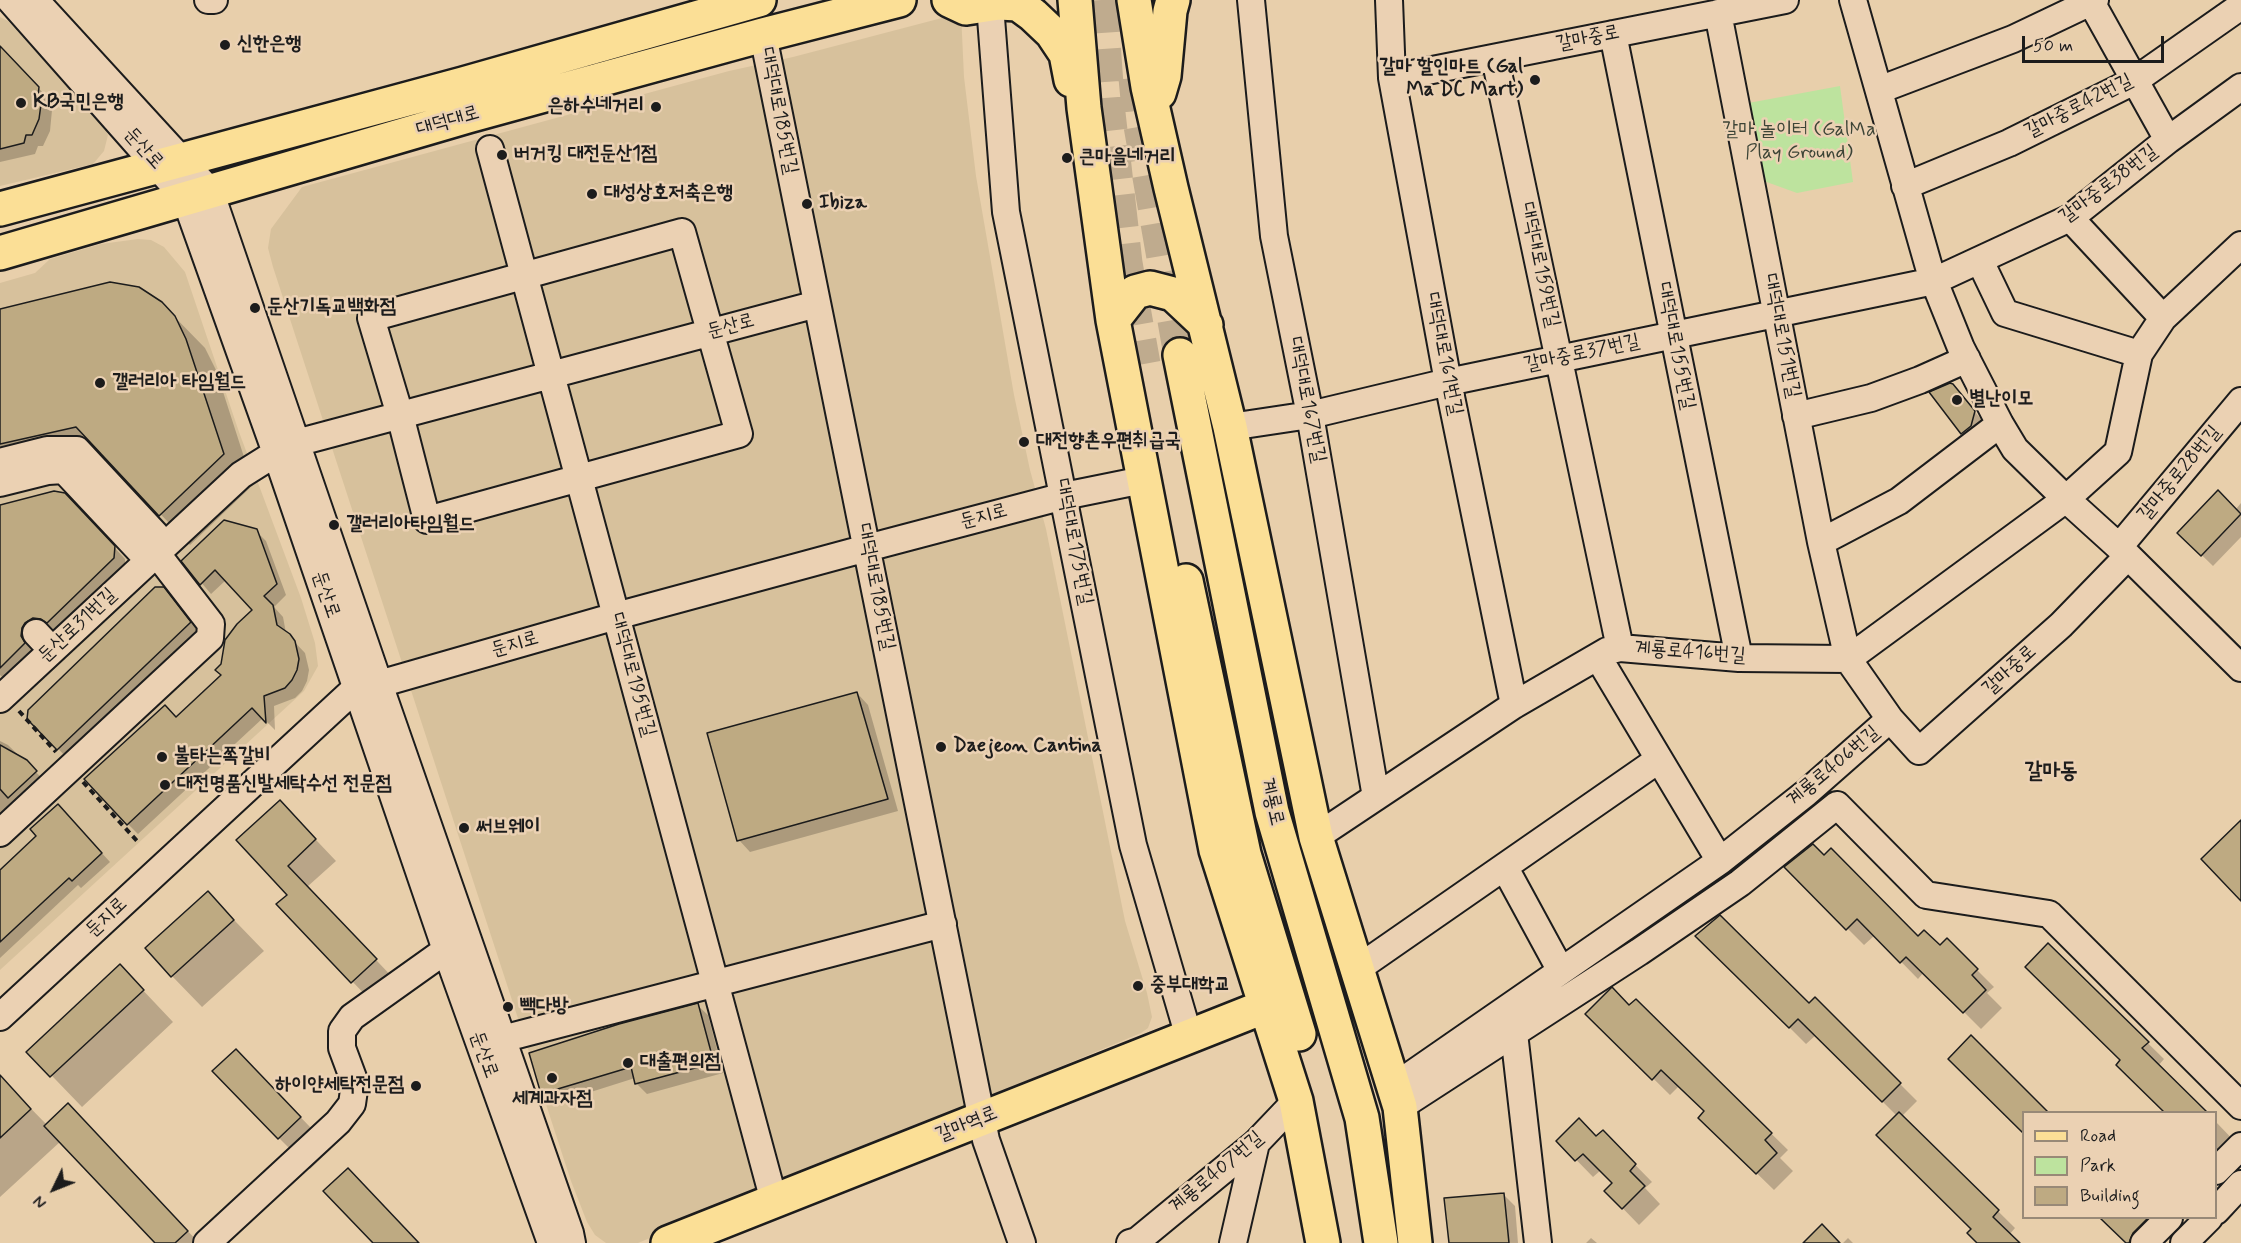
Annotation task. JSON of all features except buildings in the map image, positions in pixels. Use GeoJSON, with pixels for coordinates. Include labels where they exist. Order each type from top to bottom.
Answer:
{"type":"FeatureCollection","features":[{"type":"Feature","properties":{"kind":"main road","name":"대덕대로"},"geometry":{"type":"LineString","coordinates":[[0,253],[468,116],[898,0]]}},
{"type":"Feature","properties":{"kind":"main road"},"geometry":{"type":"LineString","coordinates":[[949,0],[966,8],[1018,4],[1033,15],[1052,33],[1066,54],[1073,90],[1084,108]]}},
{"type":"Feature","properties":{"kind":"main road"},"geometry":{"type":"LineString","coordinates":[[1076,0],[1084,108],[1113,320],[1216,850],[1296,1101],[1323,1243]]}},
{"type":"Feature","properties":{"kind":"main road"},"geometry":{"type":"LineString","coordinates":[[1134,0],[1148,87],[1230,428],[1316,837],[1397,1096],[1415,1243]]}},
{"type":"Feature","properties":{"kind":"main road"},"geometry":{"type":"LineString","coordinates":[[1152,0],[1159,93],[1171,188]]}},
{"type":"Feature","properties":{"kind":"main road"},"geometry":{"type":"LineString","coordinates":[[1159,93],[1164,76],[1173,0]]}},
{"type":"Feature","properties":{"kind":"main road","name":"대덕대로"},"geometry":{"type":"LineString","coordinates":[[0,209],[463,84],[750,1]]}},
{"type":"Feature","properties":{"kind":"main road"},"geometry":{"type":"LineString","coordinates":[[1113,320],[1135,292],[1150,288],[1173,294],[1206,326]]}},
{"type":"Feature","properties":{"kind":"main road","name":"계룡로"},"geometry":{"type":"LineString","coordinates":[[1180,355],[1272,812],[1362,1118],[1381,1243]]}},
{"type":"Feature","properties":{"kind":"main road","name":"계룡로"},"geometry":{"type":"LineString","coordinates":[[1144,364],[1179,549],[1244,854],[1315,1088],[1330,1155],[1342,1243]]}},
{"type":"Feature","properties":{"kind":"main road","name":"갈마역로"},"geometry":{"type":"LineString","coordinates":[[720,1243],[1189,1037],[1270,1017]]}},
{"type":"Feature","properties":{"kind":"main road","name":"갈마역로"},"geometry":{"type":"LineString","coordinates":[[668,1243],[774,1201],[984,1129],[1270,1017]]}},
{"type":"Feature","properties":{"kind":"street","name":"둔산로"},"geometry":{"type":"LineString","coordinates":[[10,0],[171,162]]}},
{"type":"Feature","properties":{"kind":"street","name":"둔산로"},"geometry":{"type":"LineString","coordinates":[[35,0],[198,195],[457,946],[551,1243]]}},
{"type":"Feature","properties":{"kind":"street"},"geometry":{"type":"LineString","coordinates":[[208,0],[214,0]]}},
{"type":"Feature","properties":{"kind":"street","name":"대덕대로167번길"},"geometry":{"type":"LineString","coordinates":[[1251,0],[1274,236],[1310,415],[1376,797]]}},
{"type":"Feature","properties":{"kind":"street","name":"대덕대로161번길"},"geometry":{"type":"LineString","coordinates":[[1389,0],[1392,78],[1448,382],[1514,705]]}},
{"type":"Feature","properties":{"kind":"street","name":"갈마중로"},"geometry":{"type":"LineString","coordinates":[[1392,78],[1785,0]]}},
{"type":"Feature","properties":{"kind":"street"},"geometry":{"type":"LineString","coordinates":[[1852,0],[1934,280],[1967,359],[2000,424],[2015,448],[2066,499],[2124,551],[2241,668]]}},
{"type":"Feature","properties":{"kind":"street"},"geometry":{"type":"LineString","coordinates":[[1879,90],[2013,39],[2092,1],[2168,140]]}},
{"type":"Feature","properties":{"kind":"street","name":"대덕대로175번길"},"geometry":{"type":"LineString","coordinates":[[990,5],[1006,212],[1065,496],[1133,845],[1189,1037]]}},
{"type":"Feature","properties":{"kind":"street","name":"갈마중로42번길"},"geometry":{"type":"LineString","coordinates":[[1905,186],[2009,143],[2134,81],[2241,6]]}},
{"type":"Feature","properties":{"kind":"street","name":"대덕대로151번길"},"geometry":{"type":"LineString","coordinates":[[1718,13],[1821,542],[1848,659]]}},
{"type":"Feature","properties":{"kind":"street","name":"대덕대로155번길"},"geometry":{"type":"LineString","coordinates":[[1613,34],[1739,658]]}},
{"type":"Feature","properties":{"kind":"street","name":"대덕대로185번길"},"geometry":{"type":"LineString","coordinates":[[763,35],[984,1129],[1022,1243]]}},
{"type":"Feature","properties":{"kind":"street","name":"대덕대로159번길"},"geometry":{"type":"LineString","coordinates":[[1495,58],[1559,358],[1609,653]]}},
{"type":"Feature","properties":{"kind":"street","name":"갈마중로38번길"},"geometry":{"type":"LineString","coordinates":[[1934,280],[2070,218],[2168,140],[2241,87]]}},
{"type":"Feature","properties":{"kind":"street","name":"대덕대로195번길"},"geometry":{"type":"LineString","coordinates":[[490,149],[774,1201]]}},
{"type":"Feature","properties":{"kind":"street"},"geometry":{"type":"LineString","coordinates":[[2070,218],[2163,318]]}},
{"type":"Feature","properties":{"kind":"street"},"geometry":{"type":"LineString","coordinates":[[682,232],[710,333],[739,435],[427,520],[400,415],[371,318],[682,232]]}},
{"type":"Feature","properties":{"kind":"street"},"geometry":{"type":"LineString","coordinates":[[1848,659],[2066,499],[2118,452],[2139,354],[2163,318],[2241,245]]}},
{"type":"Feature","properties":{"kind":"street"},"geometry":{"type":"LineString","coordinates":[[1980,261],[2005,313],[2139,354]]}},
{"type":"Feature","properties":{"kind":"street","name":"갈마중로37번길"},"geometry":{"type":"LineString","coordinates":[[1230,428],[1310,415],[1448,382],[1934,280]]}},
{"type":"Feature","properties":{"kind":"street","name":"둔산로"},"geometry":{"type":"LineString","coordinates":[[286,448],[400,415],[817,304]]}},
{"type":"Feature","properties":{"kind":"street"},"geometry":{"type":"LineString","coordinates":[[1796,416],[1871,398],[1967,359]]}},
{"type":"Feature","properties":{"kind":"street","name":"갈마중로28번길"},"geometry":{"type":"LineString","coordinates":[[2124,551],[2241,401]]}},
{"type":"Feature","properties":{"kind":"street"},"geometry":{"type":"LineString","coordinates":[[1821,542],[1899,501],[2000,424]]}},
{"type":"Feature","properties":{"kind":"street"},"geometry":{"type":"LineString","coordinates":[[0,462],[46,450],[69,440],[156,535],[157,554],[211,624],[210,638],[0,833]]}},
{"type":"Feature","properties":{"kind":"street","name":"둔산로31번길"},"geometry":{"type":"LineString","coordinates":[[0,699],[44,641],[157,554],[241,475],[286,448]]}},
{"type":"Feature","properties":{"kind":"street"},"geometry":{"type":"LineString","coordinates":[[0,483],[48,471],[64,470],[141,552],[157,554]]}},
{"type":"Feature","properties":{"kind":"street","name":"둔지로"},"geometry":{"type":"LineString","coordinates":[[0,1017],[368,686],[867,548],[1065,496],[1143,480]]}},
{"type":"Feature","properties":{"kind":"street","name":"갈마중로"},"geometry":{"type":"LineString","coordinates":[[1890,719],[1919,752],[2061,625],[2124,551]]}},
{"type":"Feature","properties":{"kind":"street"},"geometry":{"type":"LineString","coordinates":[[1316,837],[1514,705],[1609,653],[1658,760],[1720,861]]}},
{"type":"Feature","properties":{"kind":"street","name":"계룡로416번길"},"geometry":{"type":"LineString","coordinates":[[1609,653],[1848,659]]}},
{"type":"Feature","properties":{"kind":"street","name":"계룡로406번길"},"geometry":{"type":"LineString","coordinates":[[1397,1096],[1561,971],[1720,861],[1806,793],[1890,719],[1848,659]]}},
{"type":"Feature","properties":{"kind":"street"},"geometry":{"type":"LineString","coordinates":[[1357,969],[1658,760]]}},
{"type":"Feature","properties":{"kind":"street"},"geometry":{"type":"LineString","coordinates":[[1397,1096],[1514,1033],[1639,952],[1731,889],[1837,805],[1926,895],[2049,914],[2241,1106]]}},
{"type":"Feature","properties":{"kind":"street"},"geometry":{"type":"LineString","coordinates":[[1505,868],[1561,971]]}},
{"type":"Feature","properties":{"kind":"street"},"geometry":{"type":"LineString","coordinates":[[502,1039],[943,924]]}},
{"type":"Feature","properties":{"kind":"street","name":"둔산로"},"geometry":{"type":"LineString","coordinates":[[457,946],[502,1039],[572,1243]]}},
{"type":"Feature","properties":{"kind":"street"},"geometry":{"type":"LineString","coordinates":[[207,1243],[338,1122],[352,1104],[355,1083],[342,1048],[342,1031],[352,1017],[457,946]]}},
{"type":"Feature","properties":{"kind":"street"},"geometry":{"type":"LineString","coordinates":[[1514,1033],[1538,1243]]}},
{"type":"Feature","properties":{"kind":"street","name":"계룡로407번길"},"geometry":{"type":"LineString","coordinates":[[1135,1242],[1256,1143],[1296,1101]]}},
{"type":"Feature","properties":{"kind":"street"},"geometry":{"type":"LineString","coordinates":[[1233,1243],[1256,1143]]}},
{"type":"Feature","properties":{"kind":"street"},"geometry":{"type":"LineString","coordinates":[[2217,1170],[2241,1146]]}},
{"type":"Feature","properties":{"kind":"street"},"geometry":{"type":"LineString","coordinates":[[2144,1243],[2168,1219]]}},
{"type":"Feature","properties":{"kind":"street"},"geometry":{"type":"LineString","coordinates":[[2184,1243],[2208,1219]]}},
{"type":"Feature","properties":{"kind":"shaded area"},"geometry":{"type":"Polygon","coordinates":[[[961,13],[964,77],[976,176],[1014,395],[1030,470],[1046,529],[1125,921],[1152,1017],[1148,1028],[1141,1033],[638,1243],[606,1243],[595,1235],[587,1222],[571,1181],[273,267],[268,248],[271,229],[302,187],[729,71],[793,57],[961,13]]]}},
{"type":"Feature","properties":{"kind":"shaded area"},"geometry":{"type":"Polygon","coordinates":[[[0,17],[8,21],[105,128],[108,135],[104,151],[93,164],[0,186],[0,17]]]}},
{"type":"Feature","properties":{"kind":"shaded area"},"geometry":{"type":"Polygon","coordinates":[[[138,239],[151,240],[164,247],[185,272],[239,432],[301,598],[315,643],[318,666],[304,691],[0,970],[0,283],[35,273],[50,259],[101,244],[138,239]]]}},
{"type":"Feature","properties":{"kind":"green space","name":"갈마 놀이터 (GalMa Play Ground)"},"geometry":{"type":"Polygon","coordinates":[[[1840,86],[1853,182],[1797,193],[1750,176],[1743,104],[1840,86]]]}},
{"type":"Feature","properties":{"kind":"tunnel"},"geometry":{"type":"LineString","coordinates":[[1101,0],[1109,113],[1126,263],[1144,364]]}},
{"type":"Feature","properties":{"kind":"tunnel"},"geometry":{"type":"LineString","coordinates":[[1135,78],[1139,120],[1180,355]]}},
{"type":"Feature","properties":{"kind":"place","name":"신한은행"},"geometry":{"type":"Point","coordinates":[225,45]}},
{"type":"Feature","properties":{"kind":"place","name":"갈마 할인마트 (Gal Ma DC Mart)"},"geometry":{"type":"Point","coordinates":[1535,80]}},
{"type":"Feature","properties":{"kind":"place","name":"KB국민은행"},"geometry":{"type":"Point","coordinates":[21,103]}},
{"type":"Feature","properties":{"kind":"place","name":"은하수네거리"},"geometry":{"type":"Point","coordinates":[656,107]}},
{"type":"Feature","properties":{"kind":"place","name":"버거킹 대전둔산1점"},"geometry":{"type":"Point","coordinates":[502,155]}},
{"type":"Feature","properties":{"kind":"place","name":"큰마을네거리"},"geometry":{"type":"Point","coordinates":[1067,158]}},
{"type":"Feature","properties":{"kind":"place","name":"대성상호저축은행"},"geometry":{"type":"Point","coordinates":[592,194]}},
{"type":"Feature","properties":{"kind":"place","name":"Ibiza"},"geometry":{"type":"Point","coordinates":[807,204]}},
{"type":"Feature","properties":{"kind":"place","name":"둔산기독교백화점"},"geometry":{"type":"Point","coordinates":[255,308]}},
{"type":"Feature","properties":{"kind":"place","name":"갤러리아 타임월드"},"geometry":{"type":"Point","coordinates":[100,383]}},
{"type":"Feature","properties":{"kind":"place","name":"별난이모"},"geometry":{"type":"Point","coordinates":[1957,400]}},
{"type":"Feature","properties":{"kind":"place","name":"대전향촌우편취급국"},"geometry":{"type":"Point","coordinates":[1024,442]}},
{"type":"Feature","properties":{"kind":"place","name":"갤러리아타임월드"},"geometry":{"type":"Point","coordinates":[334,525]}},
{"type":"Feature","properties":{"kind":"place","name":"Daejeon Cantina"},"geometry":{"type":"Point","coordinates":[941,747]}},
{"type":"Feature","properties":{"kind":"place","name":"불타는쪽갈비"},"geometry":{"type":"Point","coordinates":[162,757]}},
{"type":"Feature","properties":{"kind":"place","name":"대전명품신발세탁수선 전문점"},"geometry":{"type":"Point","coordinates":[165,785]}},
{"type":"Feature","properties":{"kind":"place","name":"써브웨이"},"geometry":{"type":"Point","coordinates":[464,828]}},
{"type":"Feature","properties":{"kind":"place","name":"중부대학교"},"geometry":{"type":"Point","coordinates":[1138,986]}},
{"type":"Feature","properties":{"kind":"place","name":"빽다방"},"geometry":{"type":"Point","coordinates":[508,1007]}},
{"type":"Feature","properties":{"kind":"place","name":"대출편의점"},"geometry":{"type":"Point","coordinates":[628,1063]}},
{"type":"Feature","properties":{"kind":"place","name":"세계과자점"},"geometry":{"type":"Point","coordinates":[552,1078]}},
{"type":"Feature","properties":{"kind":"place","name":"하이얀세탁전문점"},"geometry":{"type":"Point","coordinates":[416,1086]}},
{"type":"Feature","properties":{"kind":"district","name":"갈마동"},"geometry":{"type":"Point","coordinates":[2051,772]}}]}
